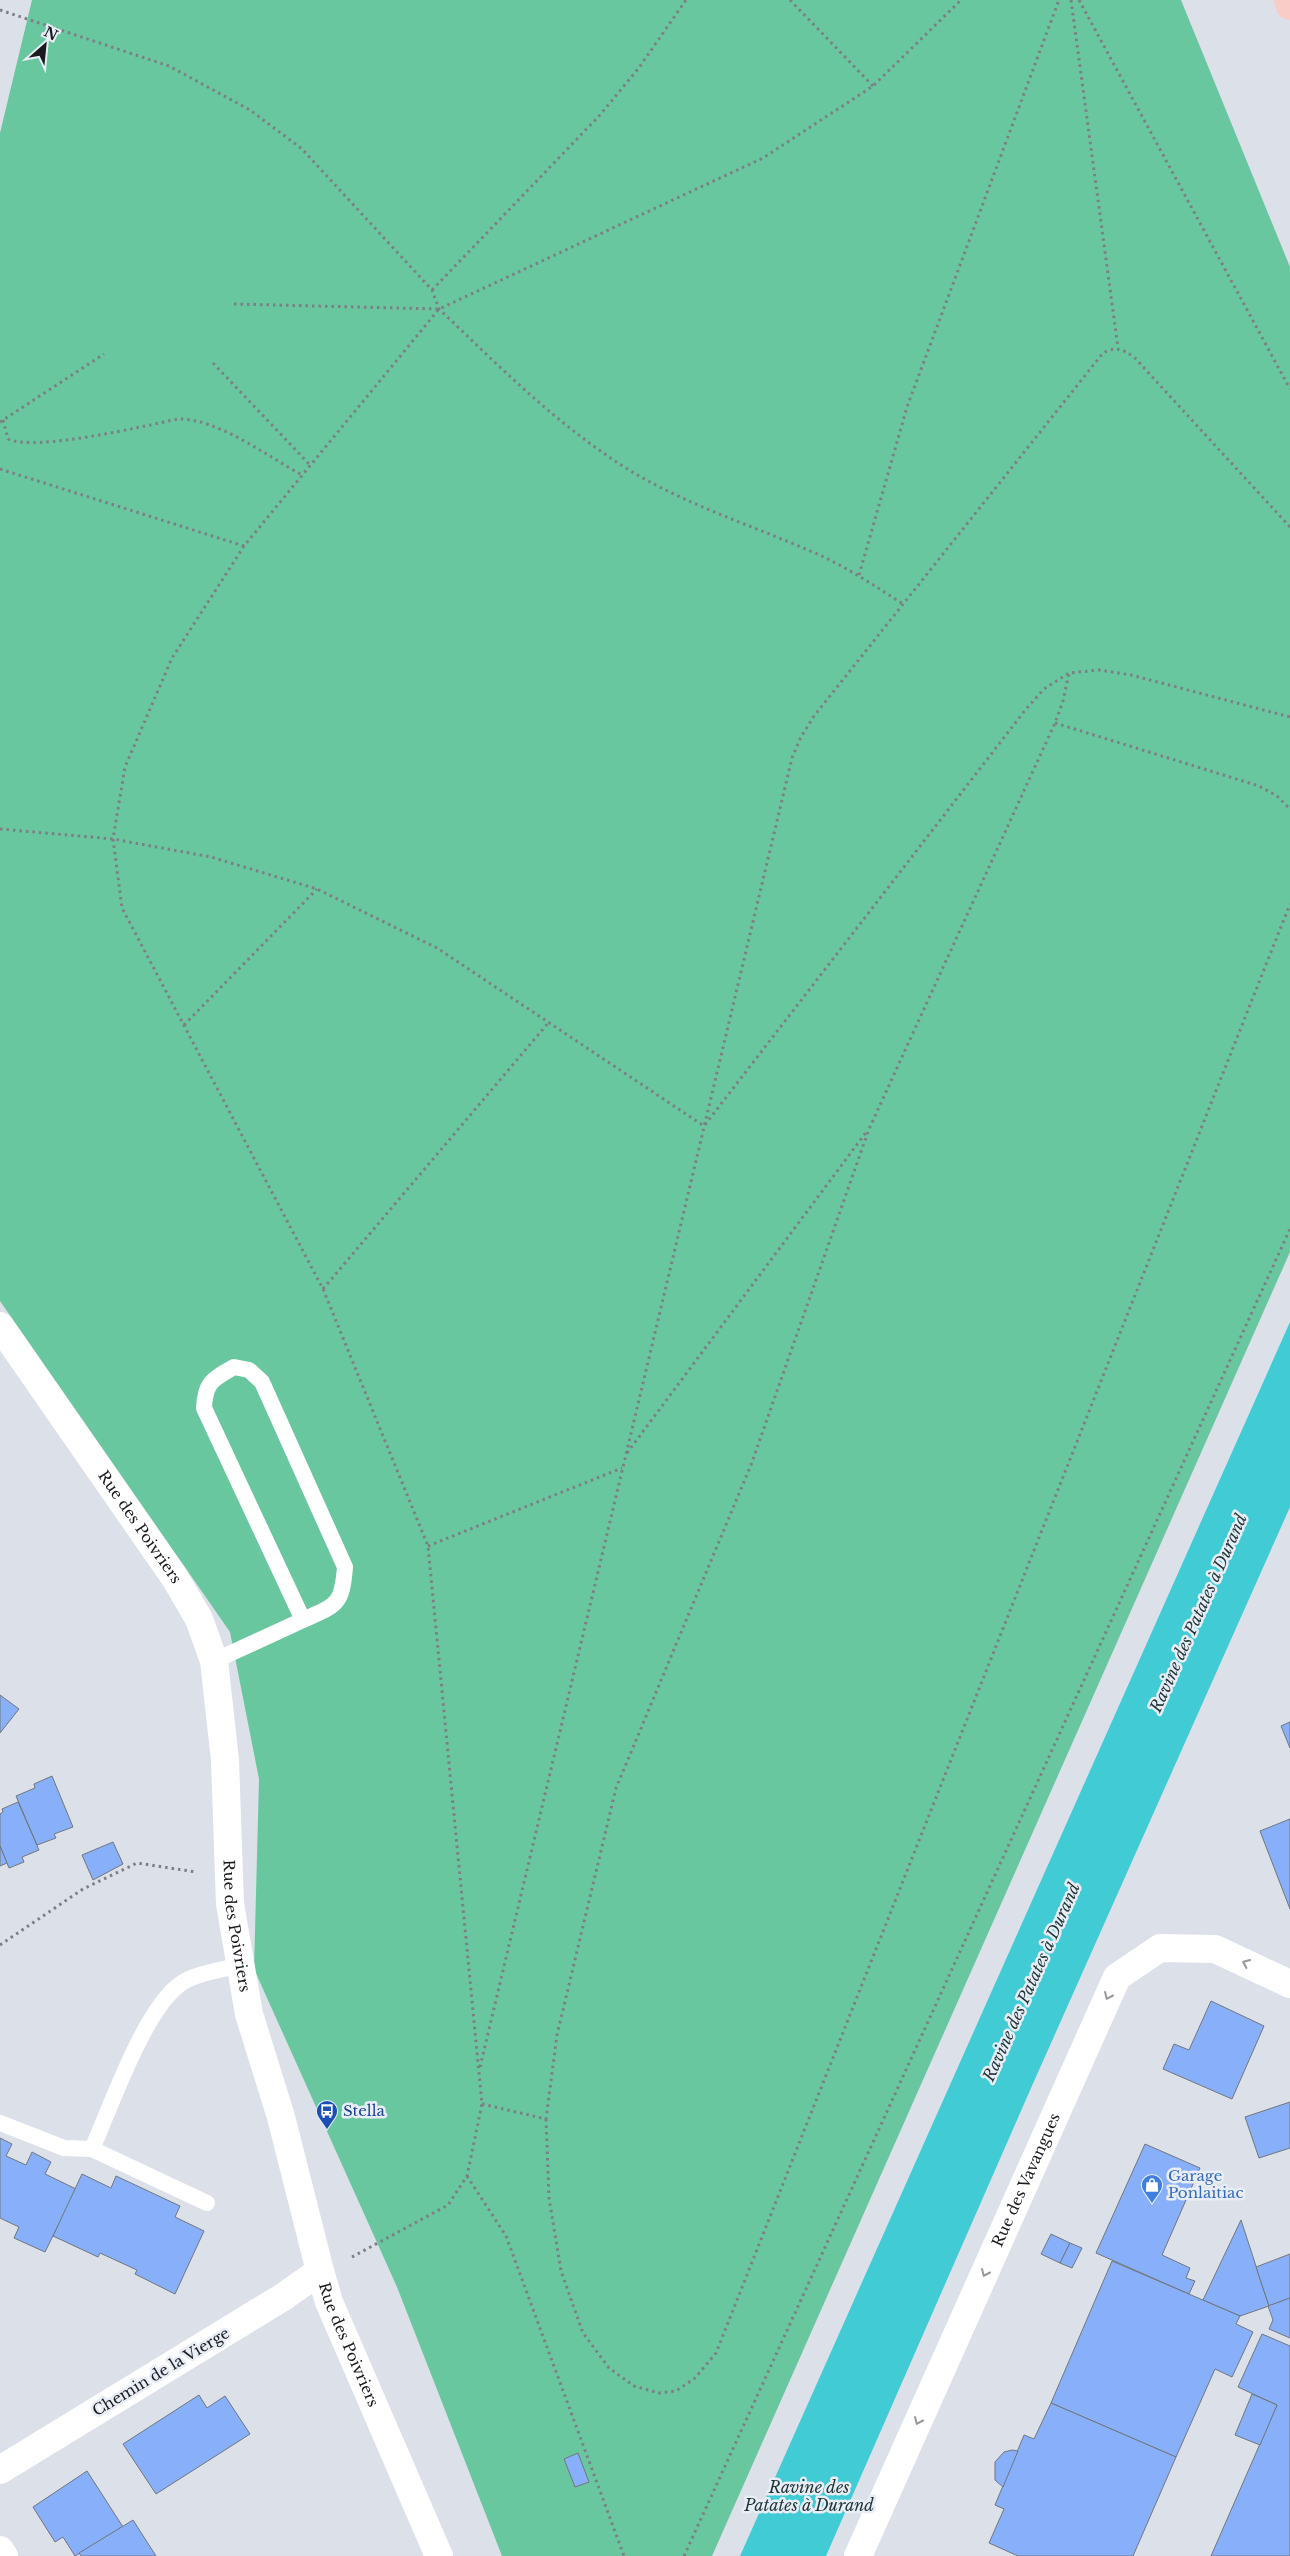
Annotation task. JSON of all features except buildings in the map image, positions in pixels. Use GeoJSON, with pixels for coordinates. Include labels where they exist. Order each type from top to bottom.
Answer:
{"type":"FeatureCollection","features":[{"type":"Feature","properties":{"kind":"main road"},"geometry":{"type":"LineString","coordinates":[[1288,0],[1290,6]]}},
{"type":"Feature","properties":{"kind":"street","name":"Rue des Poivriers"},"geometry":{"type":"LineString","coordinates":[[0,1326],[175,1578],[199,1619],[214,1660],[225,1760],[230,1904],[249,2014],[281,2118],[329,2302],[439,2556]]}},
{"type":"Feature","properties":{"kind":"street","name":"Rue des Vavangues"},"geometry":{"type":"LineString","coordinates":[[858,2556],[1117,1977],[1160,1948],[1215,1949],[1290,1984]]}},
{"type":"Feature","properties":{"kind":"street","name":"Chemin de la Vierge"},"geometry":{"type":"LineString","coordinates":[[0,2470],[283,2298],[320,2271]]}},
{"type":"Feature","properties":{"kind":"street"},"geometry":{"type":"LineString","coordinates":[[0,2550],[4,2556]]}},
{"type":"Feature","properties":{"kind":"lane"},"geometry":{"type":"LineString","coordinates":[[214,1660],[303,1620],[334,1606],[341,1595],[345,1567],[262,1382],[249,1370],[234,1367],[213,1379],[204,1392],[204,1408],[303,1620]]}},
{"type":"Feature","properties":{"kind":"lane"},"geometry":{"type":"LineString","coordinates":[[92,2148],[147,2026],[162,1999],[180,1983],[240,1965]]}},
{"type":"Feature","properties":{"kind":"lane"},"geometry":{"type":"LineString","coordinates":[[0,2123],[64,2148],[92,2148],[207,2203]]}},
{"type":"Feature","properties":{"kind":"path"},"geometry":{"type":"LineString","coordinates":[[432,290],[599,116],[638,69],[686,0]]}},
{"type":"Feature","properties":{"kind":"path"},"geometry":{"type":"LineString","coordinates":[[790,0],[873,86]]}},
{"type":"Feature","properties":{"kind":"path"},"geometry":{"type":"LineString","coordinates":[[320,2271],[356,2256],[448,2205],[467,2176],[482,2104],[428,1546],[323,1289],[122,908],[113,839],[125,767],[172,658],[244,546],[439,309],[763,158],[873,86],[961,0]]}},
{"type":"Feature","properties":{"kind":"path"},"geometry":{"type":"LineString","coordinates":[[858,575],[907,407],[1059,0]]}},
{"type":"Feature","properties":{"kind":"path"},"geometry":{"type":"LineString","coordinates":[[1070,0],[1118,348]]}},
{"type":"Feature","properties":{"kind":"path"},"geometry":{"type":"LineString","coordinates":[[1080,0],[1290,389]]}},
{"type":"Feature","properties":{"kind":"path"},"geometry":{"type":"LineString","coordinates":[[0,10],[168,66],[250,110],[302,149],[432,290],[439,309],[556,419],[629,470],[712,513],[808,550],[858,575],[903,604]]}},
{"type":"Feature","properties":{"kind":"path"},"geometry":{"type":"LineString","coordinates":[[234,304],[439,309]]}},
{"type":"Feature","properties":{"kind":"path"},"geometry":{"type":"LineString","coordinates":[[479,2069],[792,758],[801,737],[814,716],[1103,353],[1118,348],[1134,357],[1290,527]]}},
{"type":"Feature","properties":{"kind":"path"},"geometry":{"type":"LineString","coordinates":[[104,354],[1,421],[8,438],[23,443],[90,436],[190,418],[217,427],[302,475]]}},
{"type":"Feature","properties":{"kind":"path"},"geometry":{"type":"LineString","coordinates":[[213,363],[310,466]]}},
{"type":"Feature","properties":{"kind":"path"},"geometry":{"type":"LineString","coordinates":[[0,469],[244,546]]}},
{"type":"Feature","properties":{"kind":"path"},"geometry":{"type":"LineString","coordinates":[[704,1126],[1026,709],[1044,689],[1069,673],[1099,670],[1131,675],[1290,717]]}},
{"type":"Feature","properties":{"kind":"path"},"geometry":{"type":"LineString","coordinates":[[1069,673],[1055,724],[869,1129],[750,1465],[616,1788],[556,2035],[546,2119],[549,2198],[560,2262],[583,2333],[609,2368],[634,2386],[659,2393],[676,2391],[695,2378],[716,2353],[1290,904]]}},
{"type":"Feature","properties":{"kind":"path"},"geometry":{"type":"LineString","coordinates":[[1055,724],[1259,786],[1278,796],[1290,809]]}},
{"type":"Feature","properties":{"kind":"path"},"geometry":{"type":"LineString","coordinates":[[0,829],[113,839],[211,857],[316,889],[437,948],[704,1126]]}},
{"type":"Feature","properties":{"kind":"path"},"geometry":{"type":"LineString","coordinates":[[184,1025],[316,889]]}},
{"type":"Feature","properties":{"kind":"path"},"geometry":{"type":"LineString","coordinates":[[323,1289],[549,1022]]}},
{"type":"Feature","properties":{"kind":"path"},"geometry":{"type":"LineString","coordinates":[[626,1455],[869,1129]]}},
{"type":"Feature","properties":{"kind":"path"},"geometry":{"type":"LineString","coordinates":[[684,2556],[1290,1229]]}},
{"type":"Feature","properties":{"kind":"path"},"geometry":{"type":"LineString","coordinates":[[428,1546],[623,1468]]}},
{"type":"Feature","properties":{"kind":"path"},"geometry":{"type":"LineString","coordinates":[[0,1945],[83,1889],[137,1863],[229,1877]]}},
{"type":"Feature","properties":{"kind":"path"},"geometry":{"type":"LineString","coordinates":[[482,2104],[546,2119]]}},
{"type":"Feature","properties":{"kind":"path"},"geometry":{"type":"LineString","coordinates":[[467,2176],[506,2236],[624,2556]]}},
{"type":"Feature","properties":{"kind":"green space"},"geometry":{"type":"Polygon","coordinates":[[[32,0],[1181,0],[1290,267],[1290,1252],[712,2556],[502,2556],[397,2287],[254,1969],[259,1779],[230,1632],[0,1301],[0,133],[32,0]]]}},
{"type":"Feature","properties":{"kind":"water","name":"Ravine des Patates à Durand"},"geometry":{"type":"Polygon","coordinates":[[[1290,1322],[1290,1507],[1031,2088],[826,2556],[740,2556],[1290,1322]]]}},
{"type":"Feature","properties":{"kind":"place","name":"Stella"},"geometry":{"type":"Point","coordinates":[327,2130]}},
{"type":"Feature","properties":{"kind":"place","name":"Garage Ponlaitiac"},"geometry":{"type":"Point","coordinates":[1152,2204]}}]}
